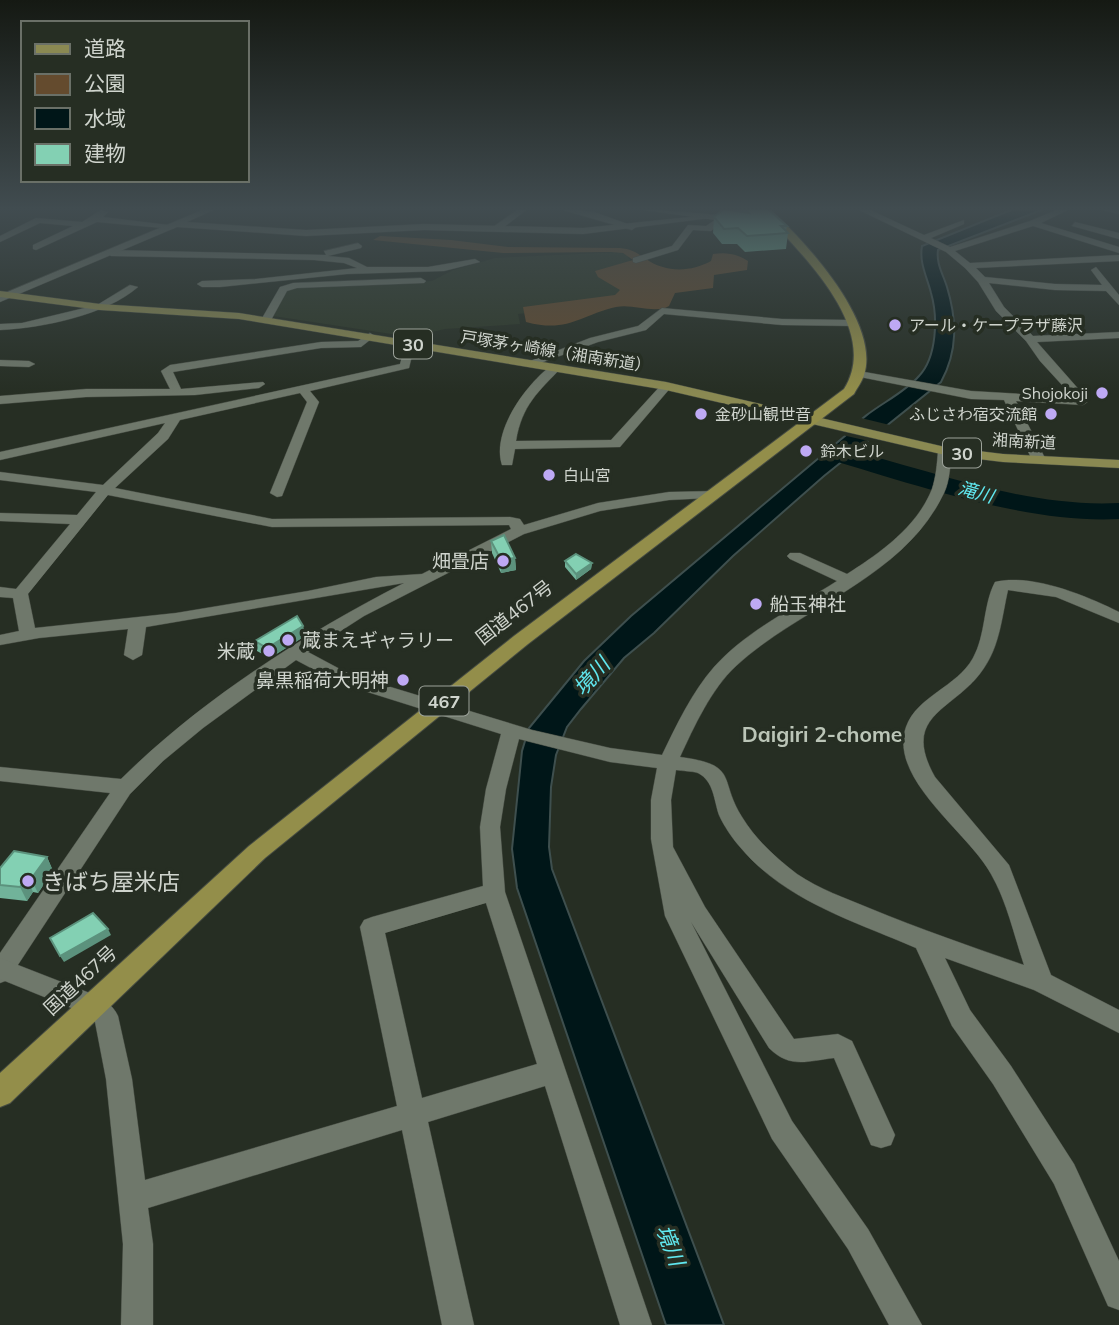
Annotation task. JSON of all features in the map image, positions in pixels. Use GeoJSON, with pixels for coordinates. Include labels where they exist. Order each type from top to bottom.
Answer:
{"type":"FeatureCollection","features":[{"type":"Feature","properties":{"kind":"highway"},"geometry":{"type":"LineString","coordinates":[[818,270],[852,323],[859,349],[859,374]]}},
{"type":"Feature","properties":{"kind":"highway","name":"国道467号"},"geometry":{"type":"LineString","coordinates":[[0,1093],[257,852],[436,706],[849,391],[859,374]]}},
{"type":"Feature","properties":{"kind":"main road","name":"戸塚茅ヶ崎線（湘南新道）"},"geometry":{"type":"LineString","coordinates":[[3,296],[100,307],[266,320],[666,386],[814,418]]}},
{"type":"Feature","properties":{"kind":"main road","name":"湘南新道"},"geometry":{"type":"LineString","coordinates":[[814,418],[945,451],[1119,464]]}},
{"type":"Feature","properties":{"kind":"street"},"geometry":{"type":"LineString","coordinates":[[3,296],[69,270]]}},
{"type":"Feature","properties":{"kind":"street"},"geometry":{"type":"LineString","coordinates":[[202,284],[256,282],[319,273],[370,270],[450,270]]}},
{"type":"Feature","properties":{"kind":"street"},"geometry":{"type":"LineString","coordinates":[[256,282],[296,285],[428,280],[450,270]]}},
{"type":"Feature","properties":{"kind":"street"},"geometry":{"type":"LineString","coordinates":[[859,374],[946,391],[1009,399],[1083,401],[1044,359],[1030,339],[1000,309],[982,280],[972,270]]}},
{"type":"Feature","properties":{"kind":"street"},"geometry":{"type":"LineString","coordinates":[[1096,270],[1119,302]]}},
{"type":"Feature","properties":{"kind":"street"},"geometry":{"type":"LineString","coordinates":[[982,280],[1055,287],[1109,288]]}},
{"type":"Feature","properties":{"kind":"street"},"geometry":{"type":"LineString","coordinates":[[266,320],[282,289],[296,285]]}},
{"type":"Feature","properties":{"kind":"street"},"geometry":{"type":"LineString","coordinates":[[0,327],[22,326],[100,307],[133,287]]}},
{"type":"Feature","properties":{"kind":"street"},"geometry":{"type":"LineString","coordinates":[[531,363],[594,340],[642,328],[662,310],[782,322],[852,323]]}},
{"type":"Feature","properties":{"kind":"street"},"geometry":{"type":"LineString","coordinates":[[1030,339],[1119,335]]}},
{"type":"Feature","properties":{"kind":"street"},"geometry":{"type":"LineString","coordinates":[[177,392],[167,371],[174,367],[321,345],[361,344],[370,337]]}},
{"type":"Feature","properties":{"kind":"street"},"geometry":{"type":"LineString","coordinates":[[0,456],[405,366],[410,343]]}},
{"type":"Feature","properties":{"kind":"street"},"geometry":{"type":"LineString","coordinates":[[0,363],[29,363]]}},
{"type":"Feature","properties":{"kind":"street"},"geometry":{"type":"LineString","coordinates":[[507,462],[507,445],[514,420],[531,392],[556,367]]}},
{"type":"Feature","properties":{"kind":"street"},"geometry":{"type":"LineString","coordinates":[[0,400],[83,393],[177,392],[241,388],[259,384]]}},
{"type":"Feature","properties":{"kind":"street"},"geometry":{"type":"LineString","coordinates":[[507,445],[615,444],[666,386]]}},
{"type":"Feature","properties":{"kind":"street"},"geometry":{"type":"LineString","coordinates":[[277,493],[285,464],[305,431],[313,402],[303,389]]}},
{"type":"Feature","properties":{"kind":"street"},"geometry":{"type":"LineString","coordinates":[[1009,399],[1039,460]]}},
{"type":"Feature","properties":{"kind":"street"},"geometry":{"type":"LineString","coordinates":[[20,594],[105,490],[163,436],[176,416]]}},
{"type":"Feature","properties":{"kind":"street"},"geometry":{"type":"LineString","coordinates":[[906,1325],[858,1239],[782,1130],[676,916],[667,883],[663,845],[663,791],[668,762],[702,696],[729,662],[775,625],[848,580],[897,544],[929,509],[940,484],[945,451]]}},
{"type":"Feature","properties":{"kind":"street"},"geometry":{"type":"LineString","coordinates":[[0,476],[105,490],[272,523],[510,521],[514,522],[519,531]]}},
{"type":"Feature","properties":{"kind":"street"},"geometry":{"type":"LineString","coordinates":[[137,1325],[138,1244],[120,1079],[106,1016],[91,1005],[1,970],[125,786],[156,756],[196,724],[295,652],[358,613],[519,531],[598,508],[669,496],[710,495]]}},
{"type":"Feature","properties":{"kind":"street"},"geometry":{"type":"LineString","coordinates":[[0,517],[80,520]]}},
{"type":"Feature","properties":{"kind":"street"},"geometry":{"type":"LineString","coordinates":[[795,556],[848,580]]}},
{"type":"Feature","properties":{"kind":"street"},"geometry":{"type":"LineString","coordinates":[[0,640],[28,633],[138,622],[292,599],[402,576],[429,579]]}},
{"type":"Feature","properties":{"kind":"street"},"geometry":{"type":"LineString","coordinates":[[1042,982],[1001,871],[984,846],[938,797],[921,774],[914,750],[914,728],[929,708],[977,667],[984,655],[1001,585],[1045,590],[1119,618]]}},
{"type":"Feature","properties":{"kind":"street"},"geometry":{"type":"LineString","coordinates":[[0,592],[20,594]]}},
{"type":"Feature","properties":{"kind":"street"},"geometry":{"type":"LineString","coordinates":[[20,594],[28,633]]}},
{"type":"Feature","properties":{"kind":"street"},"geometry":{"type":"LineString","coordinates":[[133,655],[138,622]]}},
{"type":"Feature","properties":{"kind":"street"},"geometry":{"type":"LineString","coordinates":[[295,652],[345,680],[572,748],[691,763],[713,773],[719,781],[730,816],[746,840],[769,864],[792,882],[815,895],[925,941],[1042,982],[1119,1022]]}},
{"type":"Feature","properties":{"kind":"street"},"geometry":{"type":"LineString","coordinates":[[512,730],[490,827],[494,892],[636,1325]]}},
{"type":"Feature","properties":{"kind":"street"},"geometry":{"type":"LineString","coordinates":[[0,774],[125,786]]}},
{"type":"Feature","properties":{"kind":"street"},"geometry":{"type":"LineString","coordinates":[[663,845],[697,913],[778,1040],[789,1051],[838,1046],[843,1049],[880,1135]]}},
{"type":"Feature","properties":{"kind":"street"},"geometry":{"type":"LineString","coordinates":[[458,1325],[372,927],[494,892]]}},
{"type":"Feature","properties":{"kind":"street"},"geometry":{"type":"LineString","coordinates":[[925,941],[961,1018],[1002,1075],[1064,1174],[1118,1292]]}},
{"type":"Feature","properties":{"kind":"street"},"geometry":{"type":"LineString","coordinates":[[133,1198],[552,1072]]}},
{"type":"Feature","properties":{"kind":"shaded area"},"geometry":{"type":"Polygon","coordinates":[[[453,270],[631,270],[628,302],[518,314],[520,324],[445,329],[411,337],[273,316],[285,290],[297,287],[432,281],[453,270]]]}},
{"type":"Feature","properties":{"kind":"green space"},"geometry":{"type":"Polygon","coordinates":[[[747,270],[714,275],[713,288],[675,293],[669,306],[665,308],[616,307],[552,326],[526,322],[523,307],[615,295],[620,290],[598,277],[595,271],[747,270]]]}},
{"type":"Feature","properties":{"kind":"water","name":"境川"},"geometry":{"type":"Polygon","coordinates":[[[924,270],[941,270],[954,323],[951,359],[941,382],[824,476],[624,658],[567,727],[556,755],[551,787],[549,847],[552,869],[724,1325],[666,1325],[517,888],[512,849],[522,751],[529,728],[584,661],[631,616],[852,430],[865,416],[919,376],[933,348],[933,303],[924,270]]]}},
{"type":"Feature","properties":{"kind":"pier"},"geometry":{"type":"Polygon","coordinates":[[[861,418],[894,426],[873,442],[842,435],[861,418]]]}},
{"type":"Feature","properties":{"kind":"building"},"geometry":{"type":"Polygon","coordinates":[[[504,535],[515,558],[501,560],[491,541],[504,535]]]}},
{"type":"Feature","properties":{"kind":"building"},"geometry":{"type":"Polygon","coordinates":[[[576,554],[592,563],[576,574],[565,561],[576,554]]]}},
{"type":"Feature","properties":{"kind":"building"},"geometry":{"type":"Polygon","coordinates":[[[297,616],[303,626],[267,648],[255,641],[297,616]]]}},
{"type":"Feature","properties":{"kind":"building"},"geometry":{"type":"Polygon","coordinates":[[[14,851],[47,857],[31,879],[27,879],[20,887],[0,885],[0,868],[14,851]]]}},
{"type":"Feature","properties":{"kind":"building"},"geometry":{"type":"Polygon","coordinates":[[[93,913],[108,929],[60,956],[50,938],[93,913]]]}},
{"type":"Feature","properties":{"kind":"waterway","name":"滝川"},"geometry":{"type":"LineString","coordinates":[[837,454],[992,496],[1072,509],[1119,511]]}},
{"type":"Feature","properties":{"kind":"place","name":"アール・ケープラザ藤沢"},"geometry":{"type":"Point","coordinates":[895,325]}},
{"type":"Feature","properties":{"kind":"place","name":"Shojokoji"},"geometry":{"type":"Point","coordinates":[1102,393]}},
{"type":"Feature","properties":{"kind":"place","name":"金砂山観世音"},"geometry":{"type":"Point","coordinates":[701,414]}},
{"type":"Feature","properties":{"kind":"place","name":"ふじさわ宿交流館"},"geometry":{"type":"Point","coordinates":[1051,414]}},
{"type":"Feature","properties":{"kind":"place","name":"鈴木ビル"},"geometry":{"type":"Point","coordinates":[806,451]}},
{"type":"Feature","properties":{"kind":"place","name":"白山宮"},"geometry":{"type":"Point","coordinates":[549,475]}},
{"type":"Feature","properties":{"kind":"place","name":"畑畳店"},"geometry":{"type":"Point","coordinates":[503,561]}},
{"type":"Feature","properties":{"kind":"place","name":"船玉神社"},"geometry":{"type":"Point","coordinates":[756,604]}},
{"type":"Feature","properties":{"kind":"place","name":"蔵まえギャラリー"},"geometry":{"type":"Point","coordinates":[288,640]}},
{"type":"Feature","properties":{"kind":"place","name":"米蔵"},"geometry":{"type":"Point","coordinates":[269,651]}},
{"type":"Feature","properties":{"kind":"place","name":"鼻黒稲荷大明神"},"geometry":{"type":"Point","coordinates":[403,680]}},
{"type":"Feature","properties":{"kind":"place","name":"きばち屋米店"},"geometry":{"type":"Point","coordinates":[28,881]}},
{"type":"Feature","properties":{"kind":"district","name":"Daigiri 2-chome"},"geometry":{"type":"Point","coordinates":[822,734]}}]}
